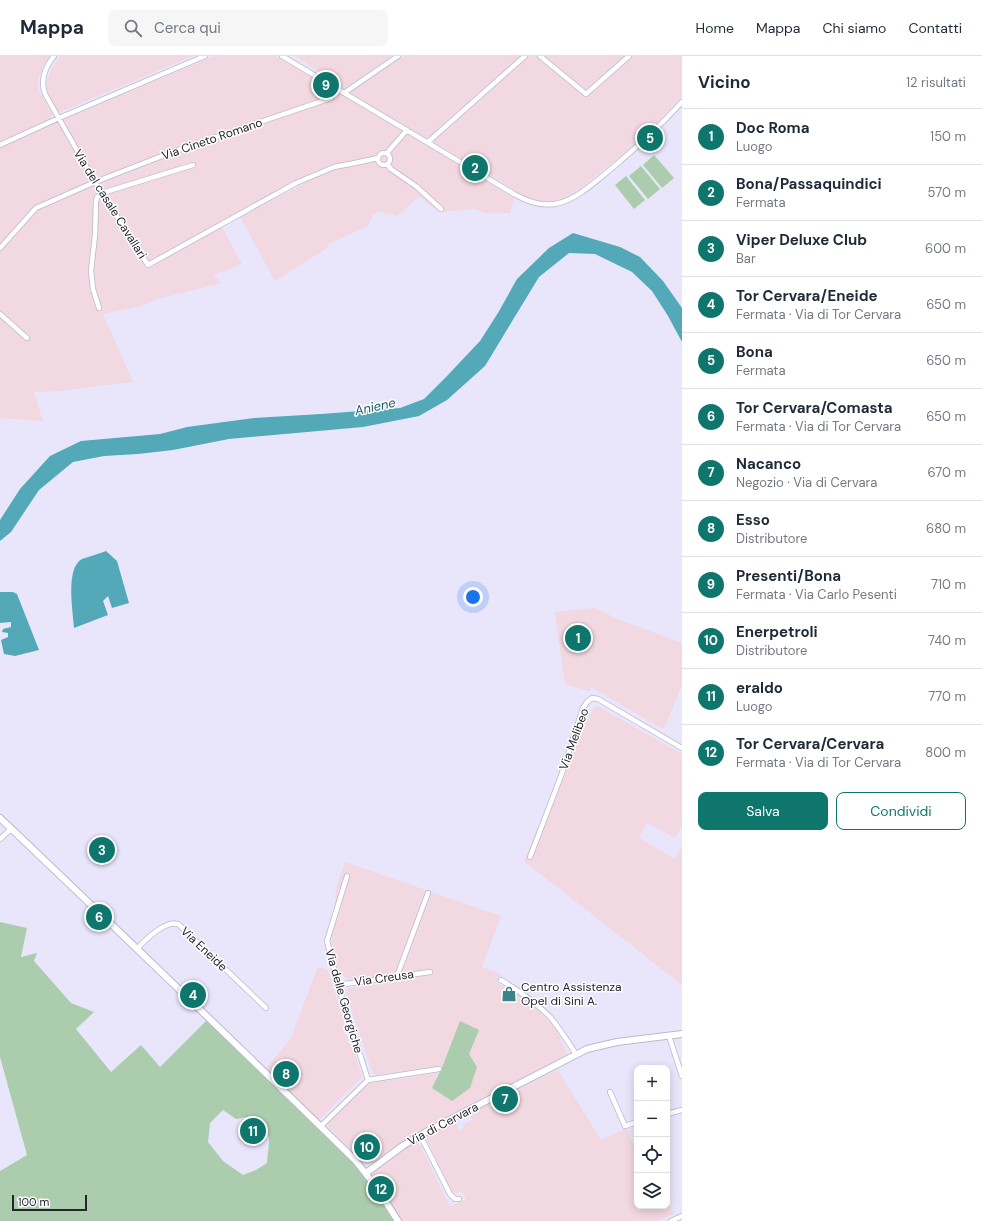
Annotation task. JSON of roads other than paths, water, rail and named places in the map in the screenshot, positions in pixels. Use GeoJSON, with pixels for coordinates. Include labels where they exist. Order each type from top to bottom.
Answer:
{"type":"FeatureCollection","features":[{"type":"Feature","properties":{"kind":"street","name":"Via del casale Cavallari"},"geometry":{"type":"LineString","coordinates":[[54,56],[45,70],[43,84],[45,94],[94,182],[148,265],[296,183],[334,167],[355,164],[378,158]]}},
{"type":"Feature","properties":{"kind":"street"},"geometry":{"type":"LineString","coordinates":[[0,145],[59,118],[205,56]]}},
{"type":"Feature","properties":{"kind":"street"},"geometry":{"type":"LineString","coordinates":[[282,56],[526,200],[540,204],[556,204],[573,197],[597,180],[648,136],[682,102]]}},
{"type":"Feature","properties":{"kind":"street"},"geometry":{"type":"LineString","coordinates":[[344,92],[398,56]]}},
{"type":"Feature","properties":{"kind":"street"},"geometry":{"type":"LineString","coordinates":[[428,142],[525,56]]}},
{"type":"Feature","properties":{"kind":"street"},"geometry":{"type":"LineString","coordinates":[[540,56],[586,94],[629,56]]}},
{"type":"Feature","properties":{"kind":"street","name":"Via Cineto Romano"},"geometry":{"type":"LineString","coordinates":[[0,248],[36,208],[94,182],[175,151],[331,98]]}},
{"type":"Feature","properties":{"kind":"street"},"geometry":{"type":"LineString","coordinates":[[387,164],[381,164],[378,158],[381,153],[387,153],[407,130]]}},
{"type":"Feature","properties":{"kind":"street"},"geometry":{"type":"LineString","coordinates":[[387,153],[390,160],[387,164]]}},
{"type":"Feature","properties":{"kind":"street"},"geometry":{"type":"LineString","coordinates":[[387,164],[391,170],[417,187],[441,209]]}},
{"type":"Feature","properties":{"kind":"street"},"geometry":{"type":"LineString","coordinates":[[99,308],[93,289],[90,271],[95,235],[97,197],[102,193],[193,165]]}},
{"type":"Feature","properties":{"kind":"street"},"geometry":{"type":"LineString","coordinates":[[0,314],[27,338]]}},
{"type":"Feature","properties":{"kind":"street","name":"Via Melibeo"},"geometry":{"type":"LineString","coordinates":[[530,857],[561,776],[583,708],[592,698],[598,699],[682,748]]}},
{"type":"Feature","properties":{"kind":"street"},"geometry":{"type":"LineString","coordinates":[[0,818],[137,948],[355,1160],[366,1173],[398,1221]]}},
{"type":"Feature","properties":{"kind":"street"},"geometry":{"type":"LineString","coordinates":[[0,839],[11,829]]}},
{"type":"Feature","properties":{"kind":"street","name":"Via delle Georgiche"},"geometry":{"type":"LineString","coordinates":[[347,876],[327,941],[338,985],[368,1080]]}},
{"type":"Feature","properties":{"kind":"street"},"geometry":{"type":"LineString","coordinates":[[398,976],[428,893]]}},
{"type":"Feature","properties":{"kind":"street","name":"Via Eneide"},"geometry":{"type":"LineString","coordinates":[[137,948],[146,939],[166,926],[173,923],[178,924],[266,1008]]}},
{"type":"Feature","properties":{"kind":"street","name":"Via Creusa"},"geometry":{"type":"LineString","coordinates":[[338,985],[430,972]]}},
{"type":"Feature","properties":{"kind":"street"},"geometry":{"type":"LineString","coordinates":[[501,980],[527,997],[544,1011],[552,1019],[576,1054]]}},
{"type":"Feature","properties":{"kind":"street","name":"Via di Cervara"},"geometry":{"type":"LineString","coordinates":[[366,1173],[420,1135],[587,1049],[597,1046],[682,1034]]}},
{"type":"Feature","properties":{"kind":"street"},"geometry":{"type":"LineString","coordinates":[[669,1036],[682,1076]]}},
{"type":"Feature","properties":{"kind":"street"},"geometry":{"type":"LineString","coordinates":[[321,1126],[368,1080],[439,1069]]}},
{"type":"Feature","properties":{"kind":"street"},"geometry":{"type":"LineString","coordinates":[[610,1092],[625,1126],[634,1123]]}},
{"type":"Feature","properties":{"kind":"street"},"geometry":{"type":"LineString","coordinates":[[670,1113],[682,1110]]}},
{"type":"Feature","properties":{"kind":"street"},"geometry":{"type":"LineString","coordinates":[[420,1135],[450,1194],[455,1199],[459,1199]]}},
{"type":"Feature","properties":{"kind":"street"},"geometry":{"type":"LineString","coordinates":[[671,1221],[682,1216]]}},
{"type":"Feature","properties":{"kind":"water"},"geometry":{"type":"Polygon","coordinates":[[[573,233],[620,247],[640,257],[663,281],[682,308],[682,342],[652,291],[632,272],[595,254],[569,253],[539,277],[485,366],[447,400],[419,416],[363,427],[229,439],[173,450],[104,456],[73,462],[39,490],[11,532],[0,541],[0,520],[20,489],[50,456],[81,441],[160,434],[187,427],[254,418],[400,408],[424,399],[480,341],[517,279],[549,248],[573,233]]]}},
{"type":"Feature","properties":{"kind":"water"},"geometry":{"type":"Polygon","coordinates":[[[106,551],[117,561],[129,603],[112,608],[108,596],[103,601],[108,615],[74,628],[71,591],[73,571],[82,559],[106,551]]]}},
{"type":"Feature","properties":{"kind":"water"},"geometry":{"type":"Polygon","coordinates":[[[0,592],[13,592],[17,594],[39,650],[15,656],[4,654],[1,640],[8,637],[8,633],[2,632],[3,629],[11,627],[11,622],[0,623],[0,592]]]}},
{"type":"Feature","properties":{"kind":"place","name":"Presenti/Bona"},"geometry":{"type":"Point","coordinates":[326,85]}},
{"type":"Feature","properties":{"kind":"place","name":"Bona"},"geometry":{"type":"Point","coordinates":[650,138]}},
{"type":"Feature","properties":{"kind":"place","name":"Bona/Passaquindici"},"geometry":{"type":"Point","coordinates":[475,168]}},
{"type":"Feature","properties":{"kind":"place","name":"Doc Roma"},"geometry":{"type":"Point","coordinates":[578,638]}},
{"type":"Feature","properties":{"kind":"place","name":"Viper Deluxe Club"},"geometry":{"type":"Point","coordinates":[102,850]}},
{"type":"Feature","properties":{"kind":"place","name":"Tor Cervara/Comasta"},"geometry":{"type":"Point","coordinates":[99,917]}},
{"type":"Feature","properties":{"kind":"place","name":"Centro Assistenza Opel di Sini A."},"geometry":{"type":"Point","coordinates":[509,994]}},
{"type":"Feature","properties":{"kind":"place","name":"Tor Cervara/Eneide"},"geometry":{"type":"Point","coordinates":[193,995]}},
{"type":"Feature","properties":{"kind":"place","name":"Esso"},"geometry":{"type":"Point","coordinates":[286,1074]}},
{"type":"Feature","properties":{"kind":"place","name":"Nacanco"},"geometry":{"type":"Point","coordinates":[505,1099]}},
{"type":"Feature","properties":{"kind":"place","name":"eraldo"},"geometry":{"type":"Point","coordinates":[253,1131]}},
{"type":"Feature","properties":{"kind":"place","name":"Enerpetroli"},"geometry":{"type":"Point","coordinates":[367,1147]}},
{"type":"Feature","properties":{"kind":"place","name":"Tor Cervara/Cervara"},"geometry":{"type":"Point","coordinates":[381,1189]}},
{"type":"Feature","properties":{"kind":"water label","name":"Aniene"},"geometry":{"type":"Point","coordinates":[375,406]}}]}
